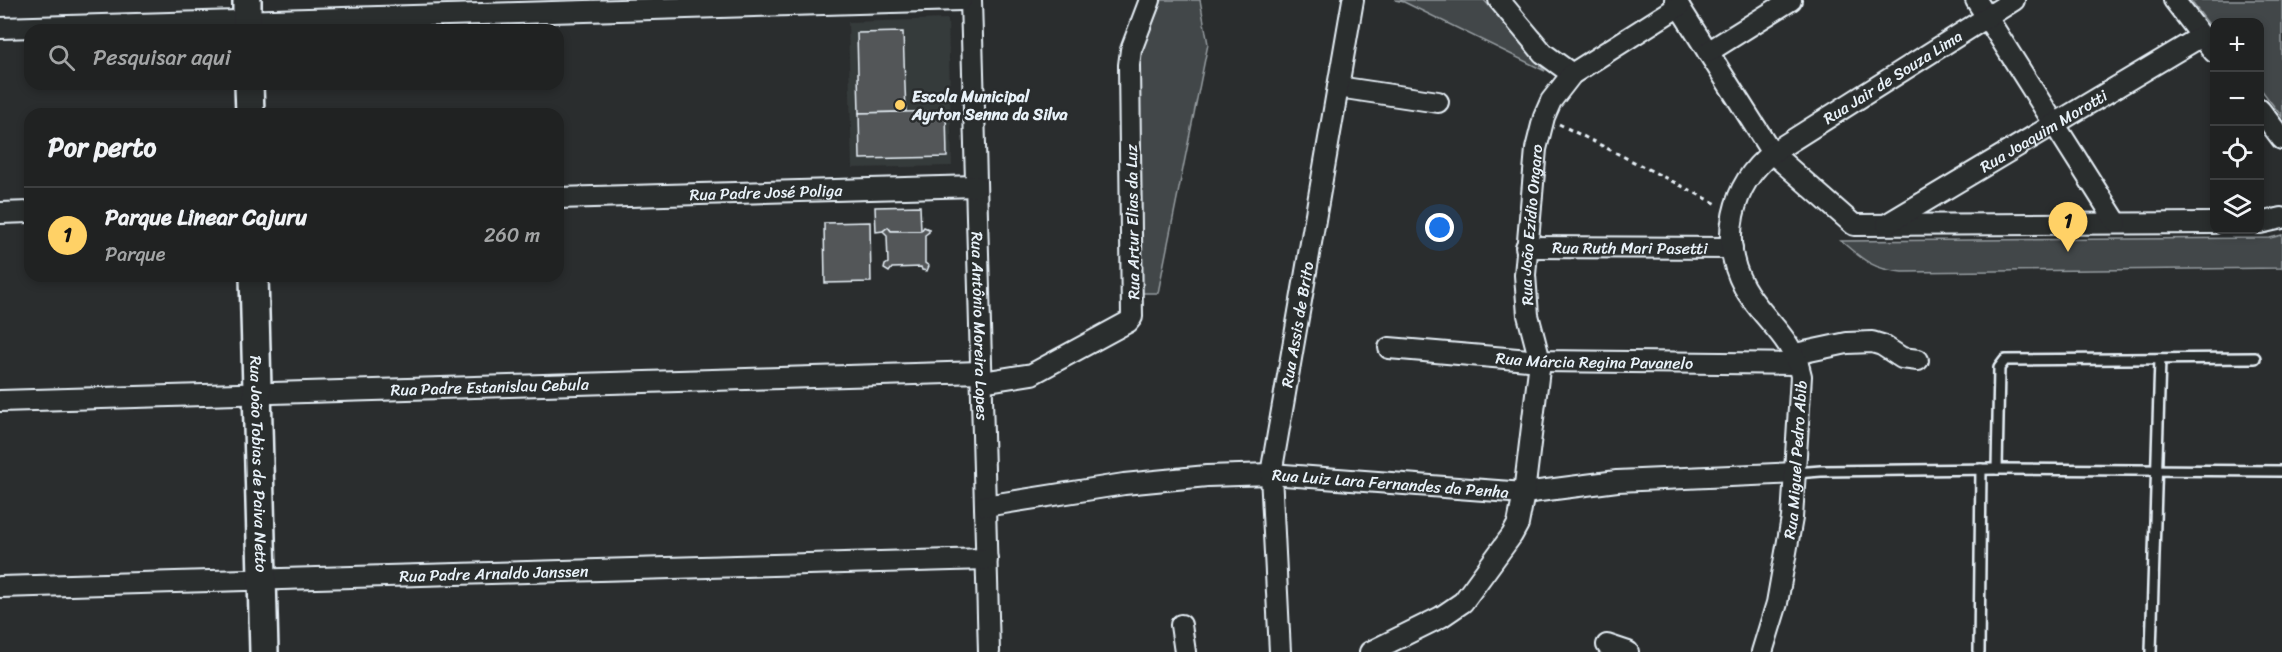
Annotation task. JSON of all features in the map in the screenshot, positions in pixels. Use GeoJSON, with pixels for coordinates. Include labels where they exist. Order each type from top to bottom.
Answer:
{"type":"FeatureCollection","features":[{"type":"Feature","properties":{"kind":"street"},"geometry":{"type":"LineString","coordinates":[[90,24],[247,17],[961,0]]}},
{"type":"Feature","properties":{"kind":"street","name":"Rua Antônio Moreira Lopes"},"geometry":{"type":"LineString","coordinates":[[971,0],[989,652]]}},
{"type":"Feature","properties":{"kind":"street","name":"Rua Artur Elias da Luz"},"geometry":{"type":"LineString","coordinates":[[982,377],[1032,374],[1128,322],[1132,317],[1129,65],[1131,50],[1150,0]]}},
{"type":"Feature","properties":{"kind":"street","name":"Rua Assis de Brito"},"geometry":{"type":"LineString","coordinates":[[1280,652],[1270,474],[1353,0]]}},
{"type":"Feature","properties":{"kind":"street"},"geometry":{"type":"LineString","coordinates":[[1499,0],[1543,53],[1572,74]]}},
{"type":"Feature","properties":{"kind":"street"},"geometry":{"type":"LineString","coordinates":[[1708,52],[1791,0]]}},
{"type":"Feature","properties":{"kind":"street"},"geometry":{"type":"LineString","coordinates":[[1976,0],[2117,223]]}},
{"type":"Feature","properties":{"kind":"street","name":"Rua Jair de Souza Lima"},"geometry":{"type":"LineString","coordinates":[[1772,153],[2014,0]]}},
{"type":"Feature","properties":{"kind":"street"},"geometry":{"type":"LineString","coordinates":[[2174,0],[2210,47]]}},
{"type":"Feature","properties":{"kind":"street"},"geometry":{"type":"LineString","coordinates":[[1677,3],[1772,153],[1854,225],[2210,223]]}},
{"type":"Feature","properties":{"kind":"street","name":"Rua João Ezídio Ongaro"},"geometry":{"type":"LineString","coordinates":[[1370,652],[1441,617],[1463,602],[1512,535],[1521,513],[1540,361],[1528,315],[1526,295],[1527,247],[1536,149],[1544,117],[1551,101],[1572,74],[1677,3]]}},
{"type":"Feature","properties":{"kind":"street"},"geometry":{"type":"LineString","coordinates":[[0,28],[24,27]]}},
{"type":"Feature","properties":{"kind":"street","name":"Rua Joaquim Morotti"},"geometry":{"type":"LineString","coordinates":[[1885,225],[2202,36]]}},
{"type":"Feature","properties":{"kind":"street"},"geometry":{"type":"LineString","coordinates":[[1338,87],[1438,102]]}},
{"type":"Feature","properties":{"kind":"street"},"geometry":{"type":"LineString","coordinates":[[249,90],[250,108]]}},
{"type":"Feature","properties":{"kind":"street"},"geometry":{"type":"LineString","coordinates":[[2264,116],[2282,139]]}},
{"type":"Feature","properties":{"kind":"street"},"geometry":{"type":"LineString","coordinates":[[1772,153],[1758,164],[1739,192],[1733,213],[1732,248],[1744,287],[1796,359]]}},
{"type":"Feature","properties":{"kind":"street","name":"Rua Padre José Poliga"},"geometry":{"type":"LineString","coordinates":[[564,198],[976,186]]}},
{"type":"Feature","properties":{"kind":"street"},"geometry":{"type":"LineString","coordinates":[[0,213],[24,212]]}},
{"type":"Feature","properties":{"kind":"street"},"geometry":{"type":"LineString","coordinates":[[2264,222],[2282,218]]}},
{"type":"Feature","properties":{"kind":"street","name":"Rua Ruth Mari Pasetti"},"geometry":{"type":"LineString","coordinates":[[1527,247],[1732,248]]}},
{"type":"Feature","properties":{"kind":"street","name":"Rua João Tobias de Paiva Netto"},"geometry":{"type":"LineString","coordinates":[[254,282],[264,652]]}},
{"type":"Feature","properties":{"kind":"street","name":"Rua Márcia Regina Pavanelo"},"geometry":{"type":"LineString","coordinates":[[1389,348],[1540,361],[1796,359],[1847,343],[1872,342],[1882,345],[1902,358],[1918,360]]}},
{"type":"Feature","properties":{"kind":"street","name":"Rua Miguel Pedro Abib"},"geometry":{"type":"LineString","coordinates":[[1762,652],[1771,626],[1792,518],[1801,391],[1796,359]]}},
{"type":"Feature","properties":{"kind":"street","name":"Rua Padre Estanislau Cebula"},"geometry":{"type":"LineString","coordinates":[[0,400],[982,377]]}},
{"type":"Feature","properties":{"kind":"street","name":"Rua Luiz Lara Fernandes da Penha"},"geometry":{"type":"LineString","coordinates":[[985,506],[1154,481],[1207,476],[1270,474],[1524,493],[1617,481],[1796,473]]}},
{"type":"Feature","properties":{"kind":"street","name":"Rua Padre Arnaldo Janssen"},"geometry":{"type":"LineString","coordinates":[[0,587],[987,559]]}},
{"type":"Feature","properties":{"kind":"street"},"geometry":{"type":"LineString","coordinates":[[1181,625],[1185,652]]}},
{"type":"Feature","properties":{"kind":"street"},"geometry":{"type":"LineString","coordinates":[[1607,645],[1628,652]]}},
{"type":"Feature","properties":{"kind":"lane"},"geometry":{"type":"LineString","coordinates":[[1997,469],[1999,368],[2005,360],[2255,358]]}},
{"type":"Feature","properties":{"kind":"lane"},"geometry":{"type":"LineString","coordinates":[[2151,652],[2160,359]]}},
{"type":"Feature","properties":{"kind":"lane"},"geometry":{"type":"LineString","coordinates":[[1979,652],[1981,469]]}},
{"type":"Feature","properties":{"kind":"lane"},"geometry":{"type":"LineString","coordinates":[[1796,473],[1981,469],[2282,471]]}},
{"type":"Feature","properties":{"kind":"path"},"geometry":{"type":"LineString","coordinates":[[1544,117],[1733,213]]}},
{"type":"Feature","properties":{"kind":"shaded area"},"geometry":{"type":"Polygon","coordinates":[[[1162,0],[1200,0],[1208,44],[1158,293],[1141,293],[1139,68],[1141,53],[1162,0]]]}},
{"type":"Feature","properties":{"kind":"shaded area"},"geometry":{"type":"Polygon","coordinates":[[[1395,0],[1484,0],[1545,71],[1404,2],[1395,0]]]}},
{"type":"Feature","properties":{"kind":"shaded area"},"geometry":{"type":"Polygon","coordinates":[[[2190,0],[2282,0],[2282,117],[2264,93],[2264,18],[2210,18],[2210,26],[2190,0]]]}},
{"type":"Feature","properties":{"kind":"shaded area","name":"Escola Municipal Ayrton Senna da Silva"},"geometry":{"type":"Polygon","coordinates":[[[948,19],[952,166],[852,168],[848,22],[948,19]]]}},
{"type":"Feature","properties":{"kind":"shaded area"},"geometry":{"type":"Polygon","coordinates":[[[2282,235],[2282,268],[1902,272],[1875,266],[1841,241],[2270,238],[2282,235]]]}},
{"type":"Feature","properties":{"kind":"building"},"geometry":{"type":"Polygon","coordinates":[[[903,32],[906,112],[859,113],[857,33],[903,32]]]}},
{"type":"Feature","properties":{"kind":"building"},"geometry":{"type":"Polygon","coordinates":[[[946,111],[947,157],[860,159],[859,113],[946,111]]]}},
{"type":"Feature","properties":{"kind":"building"},"geometry":{"type":"Polygon","coordinates":[[[920,206],[921,231],[891,231],[888,227],[876,232],[875,207],[920,206]]]}},
{"type":"Feature","properties":{"kind":"building"},"geometry":{"type":"Polygon","coordinates":[[[870,222],[871,282],[825,283],[824,223],[870,222]]]}},
{"type":"Feature","properties":{"kind":"building"},"geometry":{"type":"Polygon","coordinates":[[[888,227],[891,231],[921,231],[924,227],[929,229],[925,235],[925,263],[929,266],[927,271],[922,270],[921,267],[892,268],[889,272],[884,269],[888,263],[887,235],[883,231],[888,227]]]}},
{"type":"Feature","properties":{"kind":"place","name":"Escola Municipal Ayrton Senna da Silva"},"geometry":{"type":"Point","coordinates":[900,105]}},
{"type":"Feature","properties":{"kind":"place","name":"Parque Linear Cajuru"},"geometry":{"type":"Point","coordinates":[2068,252]}}]}
